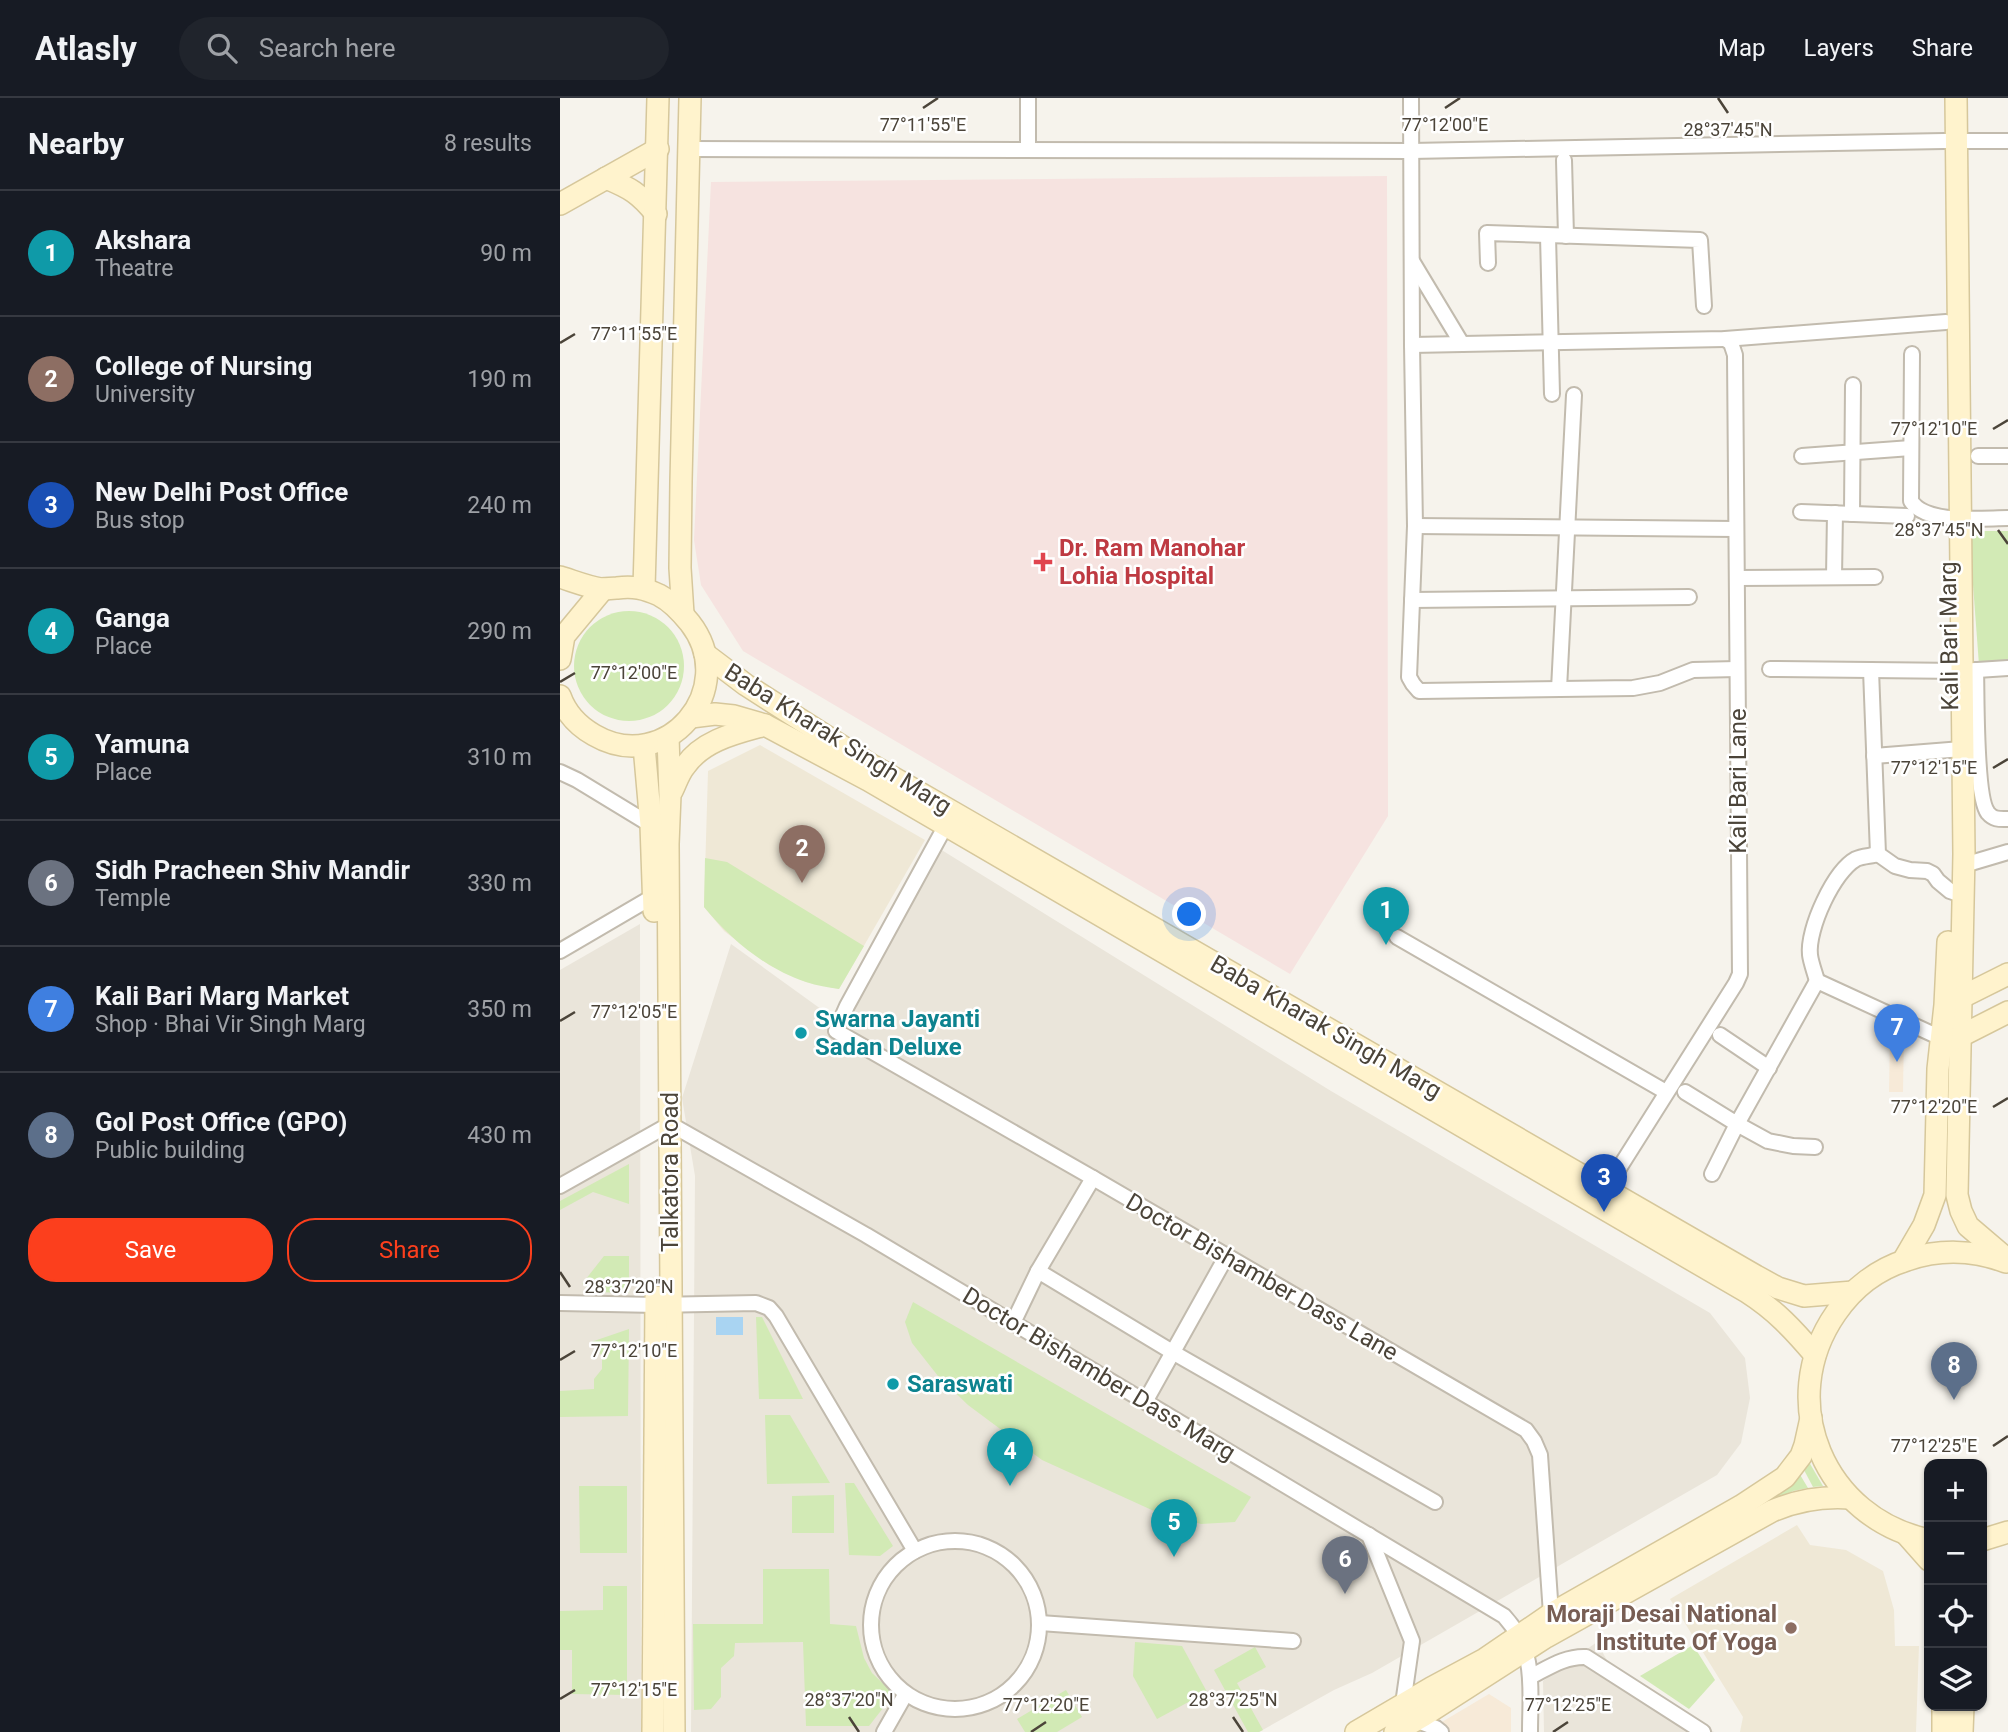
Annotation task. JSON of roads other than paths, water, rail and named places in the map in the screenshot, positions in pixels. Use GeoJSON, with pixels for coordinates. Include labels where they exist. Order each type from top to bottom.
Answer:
{"type":"FeatureCollection","features":[{"type":"Feature","properties":{"kind":"main road"},"geometry":{"type":"LineString","coordinates":[[644,588],[658,98]]}},
{"type":"Feature","properties":{"kind":"main road"},"geometry":{"type":"LineString","coordinates":[[683,614],[680,506],[690,98]]}},
{"type":"Feature","properties":{"kind":"main road","name":"Kali Bari Marg"},"geometry":{"type":"LineString","coordinates":[[1944,98],[1950,141],[1954,518]]}},
{"type":"Feature","properties":{"kind":"main road","name":"Kali Bari Marg"},"geometry":{"type":"LineString","coordinates":[[1948,1040],[1953,1002],[1956,893],[1951,865],[1962,671],[1945,322],[1950,141],[1956,98]]}},
{"type":"Feature","properties":{"kind":"main road"},"geometry":{"type":"LineString","coordinates":[[560,204],[658,149]]}},
{"type":"Feature","properties":{"kind":"main road"},"geometry":{"type":"LineString","coordinates":[[606,178],[636,192],[656,214]]}},
{"type":"Feature","properties":{"kind":"main road"},"geometry":{"type":"LineString","coordinates":[[560,577],[603,589],[644,588],[662,597],[683,614],[697,632],[705,654],[707,676],[702,698],[691,717],[668,737],[644,746],[608,743],[570,729],[560,696]]}},
{"type":"Feature","properties":{"kind":"main road"},"geometry":{"type":"LineString","coordinates":[[560,659],[562,632],[603,589]]}},
{"type":"Feature","properties":{"kind":"main road","name":"Baba Kharak Singh Marg"},"geometry":{"type":"LineString","coordinates":[[705,654],[746,685],[873,766],[1778,1288],[1804,1296],[1853,1292]]}},
{"type":"Feature","properties":{"kind":"main road","name":"Baba Kharak Singh Marg"},"geometry":{"type":"LineString","coordinates":[[691,717],[715,714],[734,716],[765,725],[868,780],[1747,1292],[1770,1307],[1815,1355]]}},
{"type":"Feature","properties":{"kind":"main road"},"geometry":{"type":"LineString","coordinates":[[670,795],[684,766],[704,747],[765,725]]}},
{"type":"Feature","properties":{"kind":"main road","name":"Talkatora Road"},"geometry":{"type":"LineString","coordinates":[[668,737],[670,795],[663,1127],[664,1305],[674,1732]]}},
{"type":"Feature","properties":{"kind":"main road","name":"Talkatora Road"},"geometry":{"type":"LineString","coordinates":[[644,746],[651,825],[663,1127]]}},
{"type":"Feature","properties":{"kind":"main road","name":"Kali Bari Marg"},"geometry":{"type":"LineString","coordinates":[[1956,749],[1964,865],[1956,893]]}},
{"type":"Feature","properties":{"kind":"main road"},"geometry":{"type":"LineString","coordinates":[[1953,1002],[2008,974]]}},
{"type":"Feature","properties":{"kind":"main road"},"geometry":{"type":"LineString","coordinates":[[1903,1261],[1924,1225],[1935,1195],[1938,1069],[1948,1040],[2008,1012]]}},
{"type":"Feature","properties":{"kind":"main road"},"geometry":{"type":"LineString","coordinates":[[1948,1040],[1957,1195],[1968,1226],[2008,1261]]}},
{"type":"Feature","properties":{"kind":"main road"},"geometry":{"type":"LineString","coordinates":[[1924,1539],[1882,1523],[1850,1498],[1828,1469],[1820,1453],[1811,1418],[1809,1387],[1815,1355],[1830,1321],[1853,1292],[1877,1274],[1903,1261],[1953,1252],[2008,1261]]}},
{"type":"Feature","properties":{"kind":"main road","name":"Talkatora Road"},"geometry":{"type":"LineString","coordinates":[[653,1732],[664,1305]]}},
{"type":"Feature","properties":{"kind":"main road"},"geometry":{"type":"LineString","coordinates":[[1523,1642],[1546,1637],[1745,1514],[1790,1472],[1801,1456],[1811,1418]]}},
{"type":"Feature","properties":{"kind":"main road"},"geometry":{"type":"LineString","coordinates":[[1356,1732],[1409,1712],[1523,1642],[1551,1614],[1745,1514],[1772,1511],[1802,1500],[1850,1498]]}},
{"type":"Feature","properties":{"kind":"main road"},"geometry":{"type":"LineString","coordinates":[[1906,1534],[1924,1554]]}},
{"type":"Feature","properties":{"kind":"main road"},"geometry":{"type":"LineString","coordinates":[[1943,1711],[1943,1732]]}},
{"type":"Feature","properties":{"kind":"main road"},"geometry":{"type":"LineString","coordinates":[[1962,1732],[1963,1711]]}},
{"type":"Feature","properties":{"kind":"main road"},"geometry":{"type":"LineString","coordinates":[[1395,1732],[1409,1712]]}},
{"type":"Feature","properties":{"kind":"street"},"geometry":{"type":"LineString","coordinates":[[1028,98],[1028,150]]}},
{"type":"Feature","properties":{"kind":"street"},"geometry":{"type":"LineString","coordinates":[[1410,98],[1415,526],[1409,677],[1413,684],[1419,691],[1633,688],[1660,683],[1693,670],[1737,669]]}},
{"type":"Feature","properties":{"kind":"street"},"geometry":{"type":"LineString","coordinates":[[690,149],[1411,151],[2008,141]]}},
{"type":"Feature","properties":{"kind":"street"},"geometry":{"type":"LineString","coordinates":[[1564,160],[1566,236]]}},
{"type":"Feature","properties":{"kind":"street"},"geometry":{"type":"LineString","coordinates":[[1488,263],[1487,233],[1700,240],[1704,306]]}},
{"type":"Feature","properties":{"kind":"street"},"geometry":{"type":"LineString","coordinates":[[1548,236],[1552,394]]}},
{"type":"Feature","properties":{"kind":"street"},"geometry":{"type":"LineString","coordinates":[[1411,260],[1462,344]]}},
{"type":"Feature","properties":{"kind":"street"},"geometry":{"type":"LineString","coordinates":[[1412,345],[1725,339],[1945,322]]}},
{"type":"Feature","properties":{"kind":"street","name":"Kali Bari Lane"},"geometry":{"type":"LineString","coordinates":[[1606,1189],[1740,974],[1735,355],[1731,343],[1725,339]]}},
{"type":"Feature","properties":{"kind":"street"},"geometry":{"type":"LineString","coordinates":[[1912,354],[1911,501],[1919,510],[1954,518],[2008,518]]}},
{"type":"Feature","properties":{"kind":"street"},"geometry":{"type":"LineString","coordinates":[[1852,514],[1853,385]]}},
{"type":"Feature","properties":{"kind":"street"},"geometry":{"type":"LineString","coordinates":[[1559,690],[1574,394]]}},
{"type":"Feature","properties":{"kind":"street"},"geometry":{"type":"LineString","coordinates":[[1802,456],[1911,448]]}},
{"type":"Feature","properties":{"kind":"street"},"geometry":{"type":"LineString","coordinates":[[1978,456],[2008,456]]}},
{"type":"Feature","properties":{"kind":"street"},"geometry":{"type":"LineString","coordinates":[[1801,512],[1907,516]]}},
{"type":"Feature","properties":{"kind":"street"},"geometry":{"type":"LineString","coordinates":[[1833,577],[1835,513]]}},
{"type":"Feature","properties":{"kind":"street"},"geometry":{"type":"LineString","coordinates":[[1415,526],[1736,529]]}},
{"type":"Feature","properties":{"kind":"street"},"geometry":{"type":"LineString","coordinates":[[1737,578],[1875,576]]}},
{"type":"Feature","properties":{"kind":"street"},"geometry":{"type":"LineString","coordinates":[[1412,600],[1689,597]]}},
{"type":"Feature","properties":{"kind":"street"},"geometry":{"type":"LineString","coordinates":[[1770,669],[1962,671],[2008,667]]}},
{"type":"Feature","properties":{"kind":"street"},"geometry":{"type":"LineString","coordinates":[[1871,670],[1878,855]]}},
{"type":"Feature","properties":{"kind":"street"},"geometry":{"type":"LineString","coordinates":[[1962,671],[1980,789],[1987,812],[1997,820],[2008,819]]}},
{"type":"Feature","properties":{"kind":"street"},"geometry":{"type":"LineString","coordinates":[[1874,756],[1956,749]]}},
{"type":"Feature","properties":{"kind":"street"},"geometry":{"type":"LineString","coordinates":[[560,772],[651,825]]}},
{"type":"Feature","properties":{"kind":"street","name":"Doctor Bishamber Dass Lane"},"geometry":{"type":"LineString","coordinates":[[946,825],[835,1031],[1526,1430],[1540,1455],[1551,1614]]}},
{"type":"Feature","properties":{"kind":"street"},"geometry":{"type":"LineString","coordinates":[[1964,865],[2008,852]]}},
{"type":"Feature","properties":{"kind":"street"},"geometry":{"type":"LineString","coordinates":[[1712,1174],[1817,981],[1809,953],[1814,927],[1825,898],[1838,876],[1857,858],[1878,855],[1895,866],[1927,871],[1956,893]]}},
{"type":"Feature","properties":{"kind":"street"},"geometry":{"type":"LineString","coordinates":[[560,951],[654,896]]}},
{"type":"Feature","properties":{"kind":"street"},"geometry":{"type":"LineString","coordinates":[[1397,937],[1666,1092]]}},
{"type":"Feature","properties":{"kind":"street"},"geometry":{"type":"LineString","coordinates":[[1817,981],[1948,1040]]}},
{"type":"Feature","properties":{"kind":"street"},"geometry":{"type":"LineString","coordinates":[[1720,1035],[1769,1068]]}},
{"type":"Feature","properties":{"kind":"street"},"geometry":{"type":"LineString","coordinates":[[1685,1092],[1768,1141],[1815,1147]]}},
{"type":"Feature","properties":{"kind":"street"},"geometry":{"type":"LineString","coordinates":[[560,1186],[663,1127]]}},
{"type":"Feature","properties":{"kind":"street","name":"Doctor Bishamber Dass Marg"},"geometry":{"type":"LineString","coordinates":[[663,1127],[866,1235],[1369,1535],[1504,1616],[1523,1642]]}},
{"type":"Feature","properties":{"kind":"street"},"geometry":{"type":"LineString","coordinates":[[1013,1323],[1038,1271],[1093,1178]]}},
{"type":"Feature","properties":{"kind":"street"},"geometry":{"type":"LineString","coordinates":[[1145,1402],[1226,1257]]}},
{"type":"Feature","properties":{"kind":"street"},"geometry":{"type":"LineString","coordinates":[[1038,1271],[1174,1353],[1435,1502]]}},
{"type":"Feature","properties":{"kind":"street"},"geometry":{"type":"LineString","coordinates":[[560,1303],[756,1303],[769,1308],[915,1551]]}},
{"type":"Feature","properties":{"kind":"street"},"geometry":{"type":"LineString","coordinates":[[1369,1535],[1412,1641],[1409,1712],[1441,1732]]}},
{"type":"Feature","properties":{"kind":"street"},"geometry":{"type":"LineString","coordinates":[[951,1540],[980,1544],[1000,1553],[1028,1582],[1040,1623],[1036,1652],[1030,1666],[1012,1689],[989,1704],[946,1710],[905,1695],[884,1673],[873,1649],[870,1620],[873,1600],[887,1574],[904,1557],[915,1551],[930,1543],[951,1540]]}},
{"type":"Feature","properties":{"kind":"street"},"geometry":{"type":"LineString","coordinates":[[1040,1623],[1293,1641]]}},
{"type":"Feature","properties":{"kind":"street"},"geometry":{"type":"LineString","coordinates":[[1523,1642],[1530,1677],[1530,1732]]}},
{"type":"Feature","properties":{"kind":"street"},"geometry":{"type":"LineString","coordinates":[[1530,1677],[1565,1659],[1574,1656],[1586,1657],[1703,1732]]}},
{"type":"Feature","properties":{"kind":"street"},"geometry":{"type":"LineString","coordinates":[[884,1732],[905,1695]]}},
{"type":"Feature","properties":{"kind":"water"},"geometry":{"type":"Polygon","coordinates":[[[716,1317],[743,1317],[743,1335],[716,1335],[716,1317]]]}},
{"type":"Feature","properties":{"kind":"place","name":"Dr. Ram Manohar Lohia Hospital"},"geometry":{"type":"Point","coordinates":[1043,562]}},
{"type":"Feature","properties":{"kind":"place","name":"College of Nursing"},"geometry":{"type":"Point","coordinates":[802,883]}},
{"type":"Feature","properties":{"kind":"place","name":"Akshara"},"geometry":{"type":"Point","coordinates":[1386,945]}},
{"type":"Feature","properties":{"kind":"place","name":"Swarna Jayanti Sadan Deluxe"},"geometry":{"type":"Point","coordinates":[801,1033]}},
{"type":"Feature","properties":{"kind":"place","name":"Kali Bari Marg Market"},"geometry":{"type":"Point","coordinates":[1897,1062]}},
{"type":"Feature","properties":{"kind":"place","name":"New Delhi Post Office"},"geometry":{"type":"Point","coordinates":[1604,1212]}},
{"type":"Feature","properties":{"kind":"place","name":"Saraswati"},"geometry":{"type":"Point","coordinates":[893,1384]}},
{"type":"Feature","properties":{"kind":"place","name":"Gol Post Office (GPO)"},"geometry":{"type":"Point","coordinates":[1954,1400]}},
{"type":"Feature","properties":{"kind":"place","name":"Ganga"},"geometry":{"type":"Point","coordinates":[1010,1486]}},
{"type":"Feature","properties":{"kind":"place","name":"Yamuna"},"geometry":{"type":"Point","coordinates":[1174,1557]}},
{"type":"Feature","properties":{"kind":"place","name":"Sidh Pracheen Shiv Mandir"},"geometry":{"type":"Point","coordinates":[1345,1594]}},
{"type":"Feature","properties":{"kind":"place","name":"Moraji Desai National Institute Of Yoga"},"geometry":{"type":"Point","coordinates":[1791,1628]}}]}
